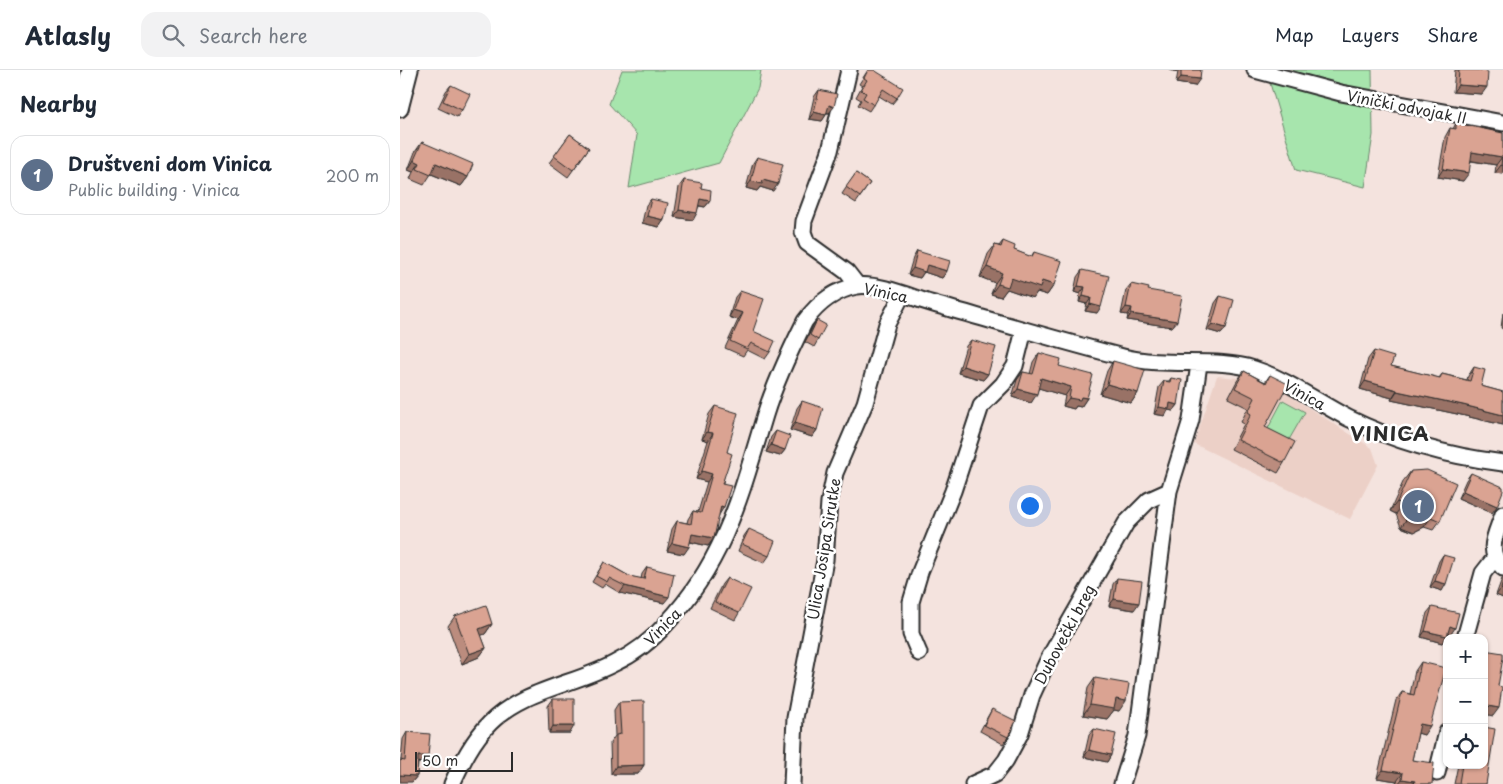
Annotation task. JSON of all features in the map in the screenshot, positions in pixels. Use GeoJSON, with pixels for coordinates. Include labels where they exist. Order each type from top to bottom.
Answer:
{"type":"FeatureCollection","features":[{"type":"Feature","properties":{"kind":"street"},"geometry":{"type":"LineString","coordinates":[[400,109],[410,70]]}},
{"type":"Feature","properties":{"kind":"street"},"geometry":{"type":"LineString","coordinates":[[849,70],[830,152],[804,221],[803,232],[807,243],[847,272],[858,286]]}},
{"type":"Feature","properties":{"kind":"street","name":"Vinički odvojak II"},"geometry":{"type":"LineString","coordinates":[[1259,71],[1374,100],[1503,123]]}},
{"type":"Feature","properties":{"kind":"street","name":"Vinica"},"geometry":{"type":"LineString","coordinates":[[452,784],[474,743],[490,723],[527,697],[615,664],[641,648],[671,618],[698,585],[720,547],[746,482],[766,413],[805,321],[815,308],[827,298],[858,286],[868,286],[1150,363],[1232,365],[1252,368],[1268,374],[1346,417],[1390,438],[1450,456],[1503,463]]}},
{"type":"Feature","properties":{"kind":"street","name":"Ulica Josipa Sirutke"},"geometry":{"type":"LineString","coordinates":[[792,784],[795,718],[824,560],[829,502],[835,473],[865,403],[887,324],[902,295]]}},
{"type":"Feature","properties":{"kind":"street"},"geometry":{"type":"LineString","coordinates":[[919,653],[911,634],[911,602],[920,572],[953,491],[981,406],[1003,384],[1015,366],[1024,330]]}},
{"type":"Feature","properties":{"kind":"street"},"geometry":{"type":"LineString","coordinates":[[1122,784],[1137,736],[1169,490],[1191,420],[1199,364]]}},
{"type":"Feature","properties":{"kind":"street","name":"Dubovečki breg"},"geometry":{"type":"LineString","coordinates":[[973,784],[995,774],[1006,760],[1020,734],[1032,695],[1050,658],[1126,523],[1148,500],[1169,490]]}},
{"type":"Feature","properties":{"kind":"street"},"geometry":{"type":"LineString","coordinates":[[1466,634],[1484,573],[1498,563],[1493,541],[1503,514]]}},
{"type":"Feature","properties":{"kind":"street"},"geometry":{"type":"LineString","coordinates":[[1437,773],[1443,748]]}},
{"type":"Feature","properties":{"kind":"shaded area"},"geometry":{"type":"Polygon","coordinates":[[[1217,376],[1257,380],[1276,387],[1372,448],[1378,465],[1350,519],[1194,444],[1217,376]]]}},
{"type":"Feature","properties":{"kind":"green space"},"geometry":{"type":"Polygon","coordinates":[[[622,70],[761,70],[758,88],[719,163],[629,188],[637,135],[609,104],[622,70]]]}},
{"type":"Feature","properties":{"kind":"green space"},"geometry":{"type":"Polygon","coordinates":[[[1266,70],[1372,70],[1373,135],[1365,187],[1296,170],[1266,70]]]}},
{"type":"Feature","properties":{"kind":"green space"},"geometry":{"type":"Polygon","coordinates":[[[1283,400],[1305,412],[1286,445],[1265,434],[1283,400]]]}},
{"type":"Feature","properties":{"kind":"building"},"geometry":{"type":"Polygon","coordinates":[[[868,70],[874,70],[903,88],[897,98],[883,89],[874,105],[863,98],[866,93],[861,90],[867,80],[864,78],[868,70]]]}},
{"type":"Feature","properties":{"kind":"building"},"geometry":{"type":"Polygon","coordinates":[[[1181,70],[1201,70],[1200,79],[1181,77],[1181,70]]]}},
{"type":"Feature","properties":{"kind":"building"},"geometry":{"type":"Polygon","coordinates":[[[1459,70],[1488,72],[1487,87],[1458,85],[1459,70]]]}},
{"type":"Feature","properties":{"kind":"building"},"geometry":{"type":"Polygon","coordinates":[[[451,85],[470,94],[462,110],[443,101],[451,85]]]}},
{"type":"Feature","properties":{"kind":"building"},"geometry":{"type":"Polygon","coordinates":[[[819,90],[837,94],[834,107],[829,105],[826,115],[814,112],[819,90]]]}},
{"type":"Feature","properties":{"kind":"building"},"geometry":{"type":"Polygon","coordinates":[[[1456,123],[1503,133],[1503,165],[1501,165],[1502,157],[1472,152],[1469,173],[1443,169],[1450,128],[1456,129],[1456,123]]]}},
{"type":"Feature","properties":{"kind":"building"},"geometry":{"type":"Polygon","coordinates":[[[570,134],[589,148],[573,170],[554,156],[570,134]]]}},
{"type":"Feature","properties":{"kind":"building"},"geometry":{"type":"Polygon","coordinates":[[[422,142],[473,164],[468,177],[436,163],[431,175],[417,169],[420,163],[414,160],[422,142]]]}},
{"type":"Feature","properties":{"kind":"building"},"geometry":{"type":"Polygon","coordinates":[[[757,157],[783,164],[778,184],[763,180],[762,184],[751,181],[757,157]]]}},
{"type":"Feature","properties":{"kind":"building"},"geometry":{"type":"Polygon","coordinates":[[[856,173],[870,183],[860,197],[846,187],[856,173]]]}},
{"type":"Feature","properties":{"kind":"building"},"geometry":{"type":"Polygon","coordinates":[[[684,180],[702,183],[701,188],[711,190],[710,201],[700,199],[697,213],[679,210],[684,180]]]}},
{"type":"Feature","properties":{"kind":"building"},"geometry":{"type":"Polygon","coordinates":[[[651,199],[668,203],[664,220],[647,216],[651,199]]]}},
{"type":"Feature","properties":{"kind":"building"},"geometry":{"type":"Polygon","coordinates":[[[1003,241],[1015,246],[1014,250],[1032,257],[1034,252],[1062,261],[1054,285],[1042,281],[1040,288],[1011,278],[1008,287],[998,284],[1002,273],[987,267],[995,245],[1001,247],[1003,241]]]}},
{"type":"Feature","properties":{"kind":"building"},"geometry":{"type":"Polygon","coordinates":[[[917,251],[950,261],[947,271],[927,265],[925,272],[913,268],[917,251]]]}},
{"type":"Feature","properties":{"kind":"building"},"geometry":{"type":"Polygon","coordinates":[[[1082,270],[1109,276],[1101,307],[1090,304],[1091,298],[1083,296],[1085,287],[1078,286],[1082,270]]]}},
{"type":"Feature","properties":{"kind":"building"},"geometry":{"type":"Polygon","coordinates":[[[1131,284],[1149,288],[1148,290],[1182,296],[1177,321],[1131,314],[1132,308],[1126,307],[1131,284]]]}},
{"type":"Feature","properties":{"kind":"building"},"geometry":{"type":"Polygon","coordinates":[[[740,291],[764,299],[753,331],[775,341],[770,352],[751,343],[747,349],[730,341],[743,313],[733,310],[740,291]]]}},
{"type":"Feature","properties":{"kind":"building"},"geometry":{"type":"Polygon","coordinates":[[[1220,296],[1234,300],[1226,328],[1212,324],[1220,296]]]}},
{"type":"Feature","properties":{"kind":"building"},"geometry":{"type":"Polygon","coordinates":[[[817,320],[826,325],[818,340],[810,335],[817,320]]]}},
{"type":"Feature","properties":{"kind":"building"},"geometry":{"type":"Polygon","coordinates":[[[971,340],[996,347],[988,374],[963,366],[971,340]]]}},
{"type":"Feature","properties":{"kind":"building"},"geometry":{"type":"Polygon","coordinates":[[[1374,351],[1394,357],[1391,366],[1440,378],[1442,374],[1470,381],[1474,367],[1485,370],[1481,386],[1503,392],[1503,415],[1397,391],[1365,381],[1374,351]]]}},
{"type":"Feature","properties":{"kind":"building"},"geometry":{"type":"Polygon","coordinates":[[[1039,353],[1061,359],[1059,366],[1093,375],[1087,398],[1081,397],[1080,400],[1069,398],[1071,387],[1041,378],[1037,394],[1018,389],[1023,372],[1033,374],[1039,353]]]}},
{"type":"Feature","properties":{"kind":"building"},"geometry":{"type":"Polygon","coordinates":[[[1113,361],[1145,370],[1138,393],[1107,384],[1113,361]]]}},
{"type":"Feature","properties":{"kind":"building"},"geometry":{"type":"Polygon","coordinates":[[[1244,371],[1266,383],[1270,375],[1288,384],[1265,427],[1295,442],[1284,463],[1238,440],[1251,414],[1248,412],[1255,398],[1235,388],[1244,371]]]}},
{"type":"Feature","properties":{"kind":"building"},"geometry":{"type":"Polygon","coordinates":[[[1171,378],[1182,380],[1178,405],[1170,403],[1169,409],[1159,407],[1164,381],[1170,382],[1171,378]]]}},
{"type":"Feature","properties":{"kind":"building"},"geometry":{"type":"Polygon","coordinates":[[[802,401],[823,408],[817,430],[795,423],[802,401]]]}},
{"type":"Feature","properties":{"kind":"building"},"geometry":{"type":"Polygon","coordinates":[[[715,406],[738,413],[727,452],[732,454],[722,484],[731,486],[724,507],[721,506],[714,538],[692,534],[689,547],[672,543],[677,521],[691,524],[693,511],[701,513],[712,474],[702,471],[713,433],[707,432],[715,406]]]}},
{"type":"Feature","properties":{"kind":"building"},"geometry":{"type":"Polygon","coordinates":[[[776,431],[790,436],[785,450],[771,445],[776,431]]]}},
{"type":"Feature","properties":{"kind":"building"},"geometry":{"type":"Polygon","coordinates":[[[1427,470],[1456,483],[1440,521],[1431,517],[1421,522],[1408,517],[1403,504],[1397,502],[1411,471],[1427,470]]]}},
{"type":"Feature","properties":{"kind":"building"},"geometry":{"type":"Polygon","coordinates":[[[1471,473],[1503,487],[1497,506],[1463,491],[1471,473]]]}},
{"type":"Feature","properties":{"kind":"building"},"geometry":{"type":"Polygon","coordinates":[[[749,529],[775,541],[769,556],[742,544],[749,529]]]}},
{"type":"Feature","properties":{"kind":"building"},"geometry":{"type":"Polygon","coordinates":[[[1443,555],[1454,558],[1446,584],[1435,581],[1443,555]]]}},
{"type":"Feature","properties":{"kind":"building"},"geometry":{"type":"Polygon","coordinates":[[[604,562],[629,576],[644,579],[647,567],[674,574],[669,597],[625,586],[609,578],[607,582],[596,576],[604,562]]]}},
{"type":"Feature","properties":{"kind":"building"},"geometry":{"type":"Polygon","coordinates":[[[727,578],[751,589],[739,613],[715,602],[727,578]]]}},
{"type":"Feature","properties":{"kind":"building"},"geometry":{"type":"Polygon","coordinates":[[[1117,578],[1142,581],[1139,603],[1114,599],[1117,578]]]}},
{"type":"Feature","properties":{"kind":"building"},"geometry":{"type":"Polygon","coordinates":[[[486,605],[492,624],[479,629],[486,648],[469,654],[455,616],[486,605]]]}},
{"type":"Feature","properties":{"kind":"building"},"geometry":{"type":"Polygon","coordinates":[[[1432,607],[1459,613],[1455,628],[1450,626],[1448,634],[1443,635],[1425,631],[1432,607]]]}},
{"type":"Feature","properties":{"kind":"building"},"geometry":{"type":"Polygon","coordinates":[[[1488,651],[1503,653],[1498,686],[1502,687],[1499,708],[1488,706],[1488,651]]]}},
{"type":"Feature","properties":{"kind":"building"},"geometry":{"type":"Polygon","coordinates":[[[1421,662],[1443,667],[1443,679],[1430,726],[1420,724],[1412,760],[1434,763],[1432,784],[1414,784],[1415,781],[1402,779],[1403,773],[1383,770],[1402,692],[1414,695],[1421,662]]]}},
{"type":"Feature","properties":{"kind":"building"},"geometry":{"type":"Polygon","coordinates":[[[1095,678],[1129,684],[1126,701],[1116,699],[1114,709],[1090,705],[1095,678]]]}},
{"type":"Feature","properties":{"kind":"building"},"geometry":{"type":"Polygon","coordinates":[[[553,699],[574,699],[574,726],[553,726],[553,699]]]}},
{"type":"Feature","properties":{"kind":"building"},"geometry":{"type":"Polygon","coordinates":[[[644,701],[644,765],[616,766],[616,735],[621,734],[619,702],[644,701]]]}},
{"type":"Feature","properties":{"kind":"building"},"geometry":{"type":"Polygon","coordinates":[[[992,709],[1016,721],[1008,737],[984,725],[992,709]]]}},
{"type":"Feature","properties":{"kind":"building"},"geometry":{"type":"Polygon","coordinates":[[[1488,728],[1495,729],[1486,784],[1459,783],[1461,769],[1488,769],[1488,728]]]}},
{"type":"Feature","properties":{"kind":"building"},"geometry":{"type":"Polygon","coordinates":[[[1094,729],[1116,734],[1111,755],[1089,750],[1094,729]]]}},
{"type":"Feature","properties":{"kind":"building"},"geometry":{"type":"Polygon","coordinates":[[[407,732],[430,734],[428,756],[418,756],[417,776],[400,775],[400,760],[405,761],[407,732]]]}},
{"type":"Feature","properties":{"kind":"place","name":"Društveni dom Vinica"},"geometry":{"type":"Point","coordinates":[1418,506]}},
{"type":"Feature","properties":{"kind":"district","name":"VINICA"},"geometry":{"type":"Point","coordinates":[1390,433]}}]}
